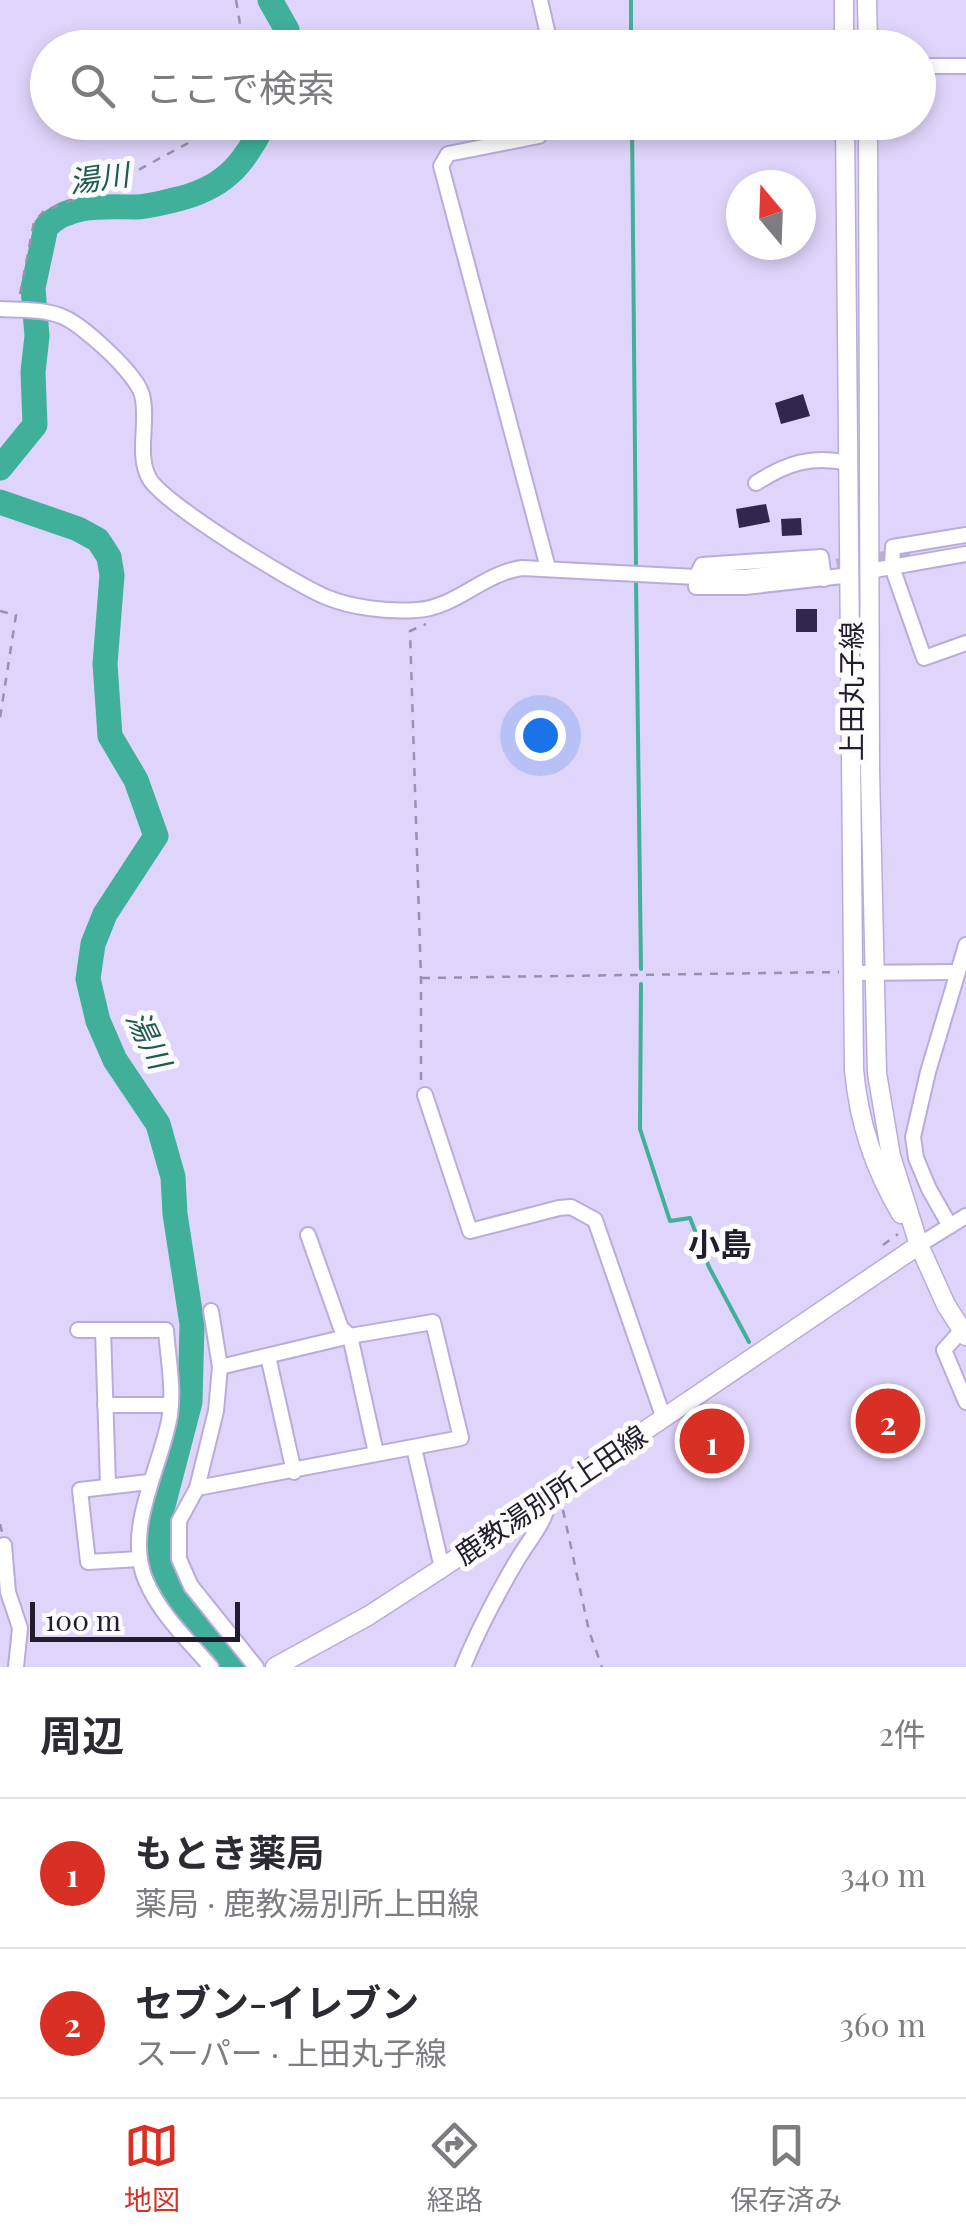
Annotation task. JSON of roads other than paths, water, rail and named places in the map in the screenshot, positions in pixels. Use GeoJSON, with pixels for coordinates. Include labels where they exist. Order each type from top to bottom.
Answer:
{"type":"FeatureCollection","features":[{"type":"Feature","properties":{"kind":"main road"},"geometry":{"type":"LineString","coordinates":[[844,0],[844,30]]}},
{"type":"Feature","properties":{"kind":"main road"},"geometry":{"type":"LineString","coordinates":[[868,0],[868,30]]}},
{"type":"Feature","properties":{"kind":"main road","name":"上田丸子線"},"geometry":{"type":"LineString","coordinates":[[845,140],[848,462],[860,573],[879,1101],[891,1156],[919,1244],[964,1333]]}},
{"type":"Feature","properties":{"kind":"main road","name":"上田丸子線"},"geometry":{"type":"LineString","coordinates":[[868,140],[854,1070],[863,1130],[880,1175],[919,1244]]}},
{"type":"Feature","properties":{"kind":"main road","name":"鹿教湯別所上田線"},"geometry":{"type":"LineString","coordinates":[[275,1667],[368,1616],[442,1568],[919,1244]]}},
{"type":"Feature","properties":{"kind":"street"},"geometry":{"type":"LineString","coordinates":[[540,0],[547,30]]}},
{"type":"Feature","properties":{"kind":"street"},"geometry":{"type":"LineString","coordinates":[[936,66],[966,66]]}},
{"type":"Feature","properties":{"kind":"street"},"geometry":{"type":"LineString","coordinates":[[519,140],[448,154],[441,166],[548,568]]}},
{"type":"Feature","properties":{"kind":"street"},"geometry":{"type":"LineString","coordinates":[[0,309],[58,314],[103,348],[135,380],[142,395],[144,464],[152,483],[192,515],[326,597],[369,607],[418,610],[442,604],[506,570],[548,568],[696,577]]}},
{"type":"Feature","properties":{"kind":"street"},"geometry":{"type":"LineString","coordinates":[[756,482],[780,467],[807,459],[848,462]]}},
{"type":"Feature","properties":{"kind":"street"},"geometry":{"type":"LineString","coordinates":[[966,535],[893,547],[892,566],[924,658],[966,642]]}},
{"type":"Feature","properties":{"kind":"street"},"geometry":{"type":"LineString","coordinates":[[910,554],[966,544]]}},
{"type":"Feature","properties":{"kind":"street"},"geometry":{"type":"LineString","coordinates":[[820,574],[820,557],[702,564],[696,588],[745,588],[966,554]]}},
{"type":"Feature","properties":{"kind":"street"},"geometry":{"type":"LineString","coordinates":[[950,1226],[916,1158],[914,1137],[928,1072],[966,945]]}},
{"type":"Feature","properties":{"kind":"street"},"geometry":{"type":"LineString","coordinates":[[854,972],[957,972]]}},
{"type":"Feature","properties":{"kind":"street"},"geometry":{"type":"LineString","coordinates":[[424,1096],[470,1231],[559,1208],[572,1207],[595,1220],[664,1419]]}},
{"type":"Feature","properties":{"kind":"street"},"geometry":{"type":"LineString","coordinates":[[919,1244],[966,1216]]}},
{"type":"Feature","properties":{"kind":"street"},"geometry":{"type":"LineString","coordinates":[[308,1235],[341,1328],[350,1336],[376,1453]]}},
{"type":"Feature","properties":{"kind":"street"},"geometry":{"type":"LineString","coordinates":[[211,1310],[220,1367],[216,1411],[197,1488],[179,1521],[179,1559],[191,1586],[256,1667]]}},
{"type":"Feature","properties":{"kind":"street"},"geometry":{"type":"LineString","coordinates":[[197,1488],[461,1438],[433,1322],[350,1336],[220,1367]]}},
{"type":"Feature","properties":{"kind":"street"},"geometry":{"type":"LineString","coordinates":[[78,1330],[166,1330],[170,1405],[149,1482],[139,1559],[146,1581],[165,1613],[211,1667]]}},
{"type":"Feature","properties":{"kind":"street"},"geometry":{"type":"LineString","coordinates":[[103,1330],[108,1485]]}},
{"type":"Feature","properties":{"kind":"street"},"geometry":{"type":"LineString","coordinates":[[964,1333],[944,1350],[966,1402]]}},
{"type":"Feature","properties":{"kind":"street"},"geometry":{"type":"LineString","coordinates":[[268,1356],[294,1472]]}},
{"type":"Feature","properties":{"kind":"street"},"geometry":{"type":"LineString","coordinates":[[106,1406],[170,1405]]}},
{"type":"Feature","properties":{"kind":"street"},"geometry":{"type":"LineString","coordinates":[[414,1448],[442,1568]]}},
{"type":"Feature","properties":{"kind":"street"},"geometry":{"type":"LineString","coordinates":[[139,1559],[88,1562],[80,1490],[149,1482]]}},
{"type":"Feature","properties":{"kind":"street"},"geometry":{"type":"LineString","coordinates":[[462,1667],[492,1603],[524,1547],[546,1518],[551,1493]]}},
{"type":"Feature","properties":{"kind":"street"},"geometry":{"type":"LineString","coordinates":[[4,1544],[8,1592],[20,1628],[16,1667]]}},
{"type":"Feature","properties":{"kind":"waterway","name":"湯川"},"geometry":{"type":"LineString","coordinates":[[270,0],[287,30]]}},
{"type":"Feature","properties":{"kind":"waterway"},"geometry":{"type":"LineString","coordinates":[[631,0],[631,30]]}},
{"type":"Feature","properties":{"kind":"waterway","name":"湯川"},"geometry":{"type":"LineString","coordinates":[[0,468],[35,425],[33,372],[37,336],[33,288],[46,227],[76,210],[150,206],[206,189],[230,173],[254,140]]}},
{"type":"Feature","properties":{"kind":"waterway"},"geometry":{"type":"LineString","coordinates":[[632,140],[636,565]]}},
{"type":"Feature","properties":{"kind":"waterway","name":"湯川"},"geometry":{"type":"LineString","coordinates":[[0,502],[78,529],[98,540],[109,557],[112,575],[105,664],[110,736],[136,780],[156,836],[105,914],[93,944],[88,979],[98,1021],[115,1060],[158,1124],[173,1177],[192,1324],[190,1402],[159,1521],[160,1562],[175,1598],[233,1667]]}},
{"type":"Feature","properties":{"kind":"waterway"},"geometry":{"type":"LineString","coordinates":[[636,581],[641,969]]}},
{"type":"Feature","properties":{"kind":"waterway"},"geometry":{"type":"LineString","coordinates":[[641,984],[640,1129],[670,1221],[690,1218],[709,1267],[749,1342]]}},
{"type":"Feature","properties":{"kind":"tunnel"},"geometry":{"type":"LineString","coordinates":[[816,569],[910,554]]}},
{"type":"Feature","properties":{"kind":"place","name":"セブン-イレブン"},"geometry":{"type":"Point","coordinates":[888,1421]}},
{"type":"Feature","properties":{"kind":"place","name":"もとき薬局"},"geometry":{"type":"Point","coordinates":[712,1441]}},
{"type":"Feature","properties":{"kind":"district","name":"小島"},"geometry":{"type":"Point","coordinates":[720,1245]}}]}
